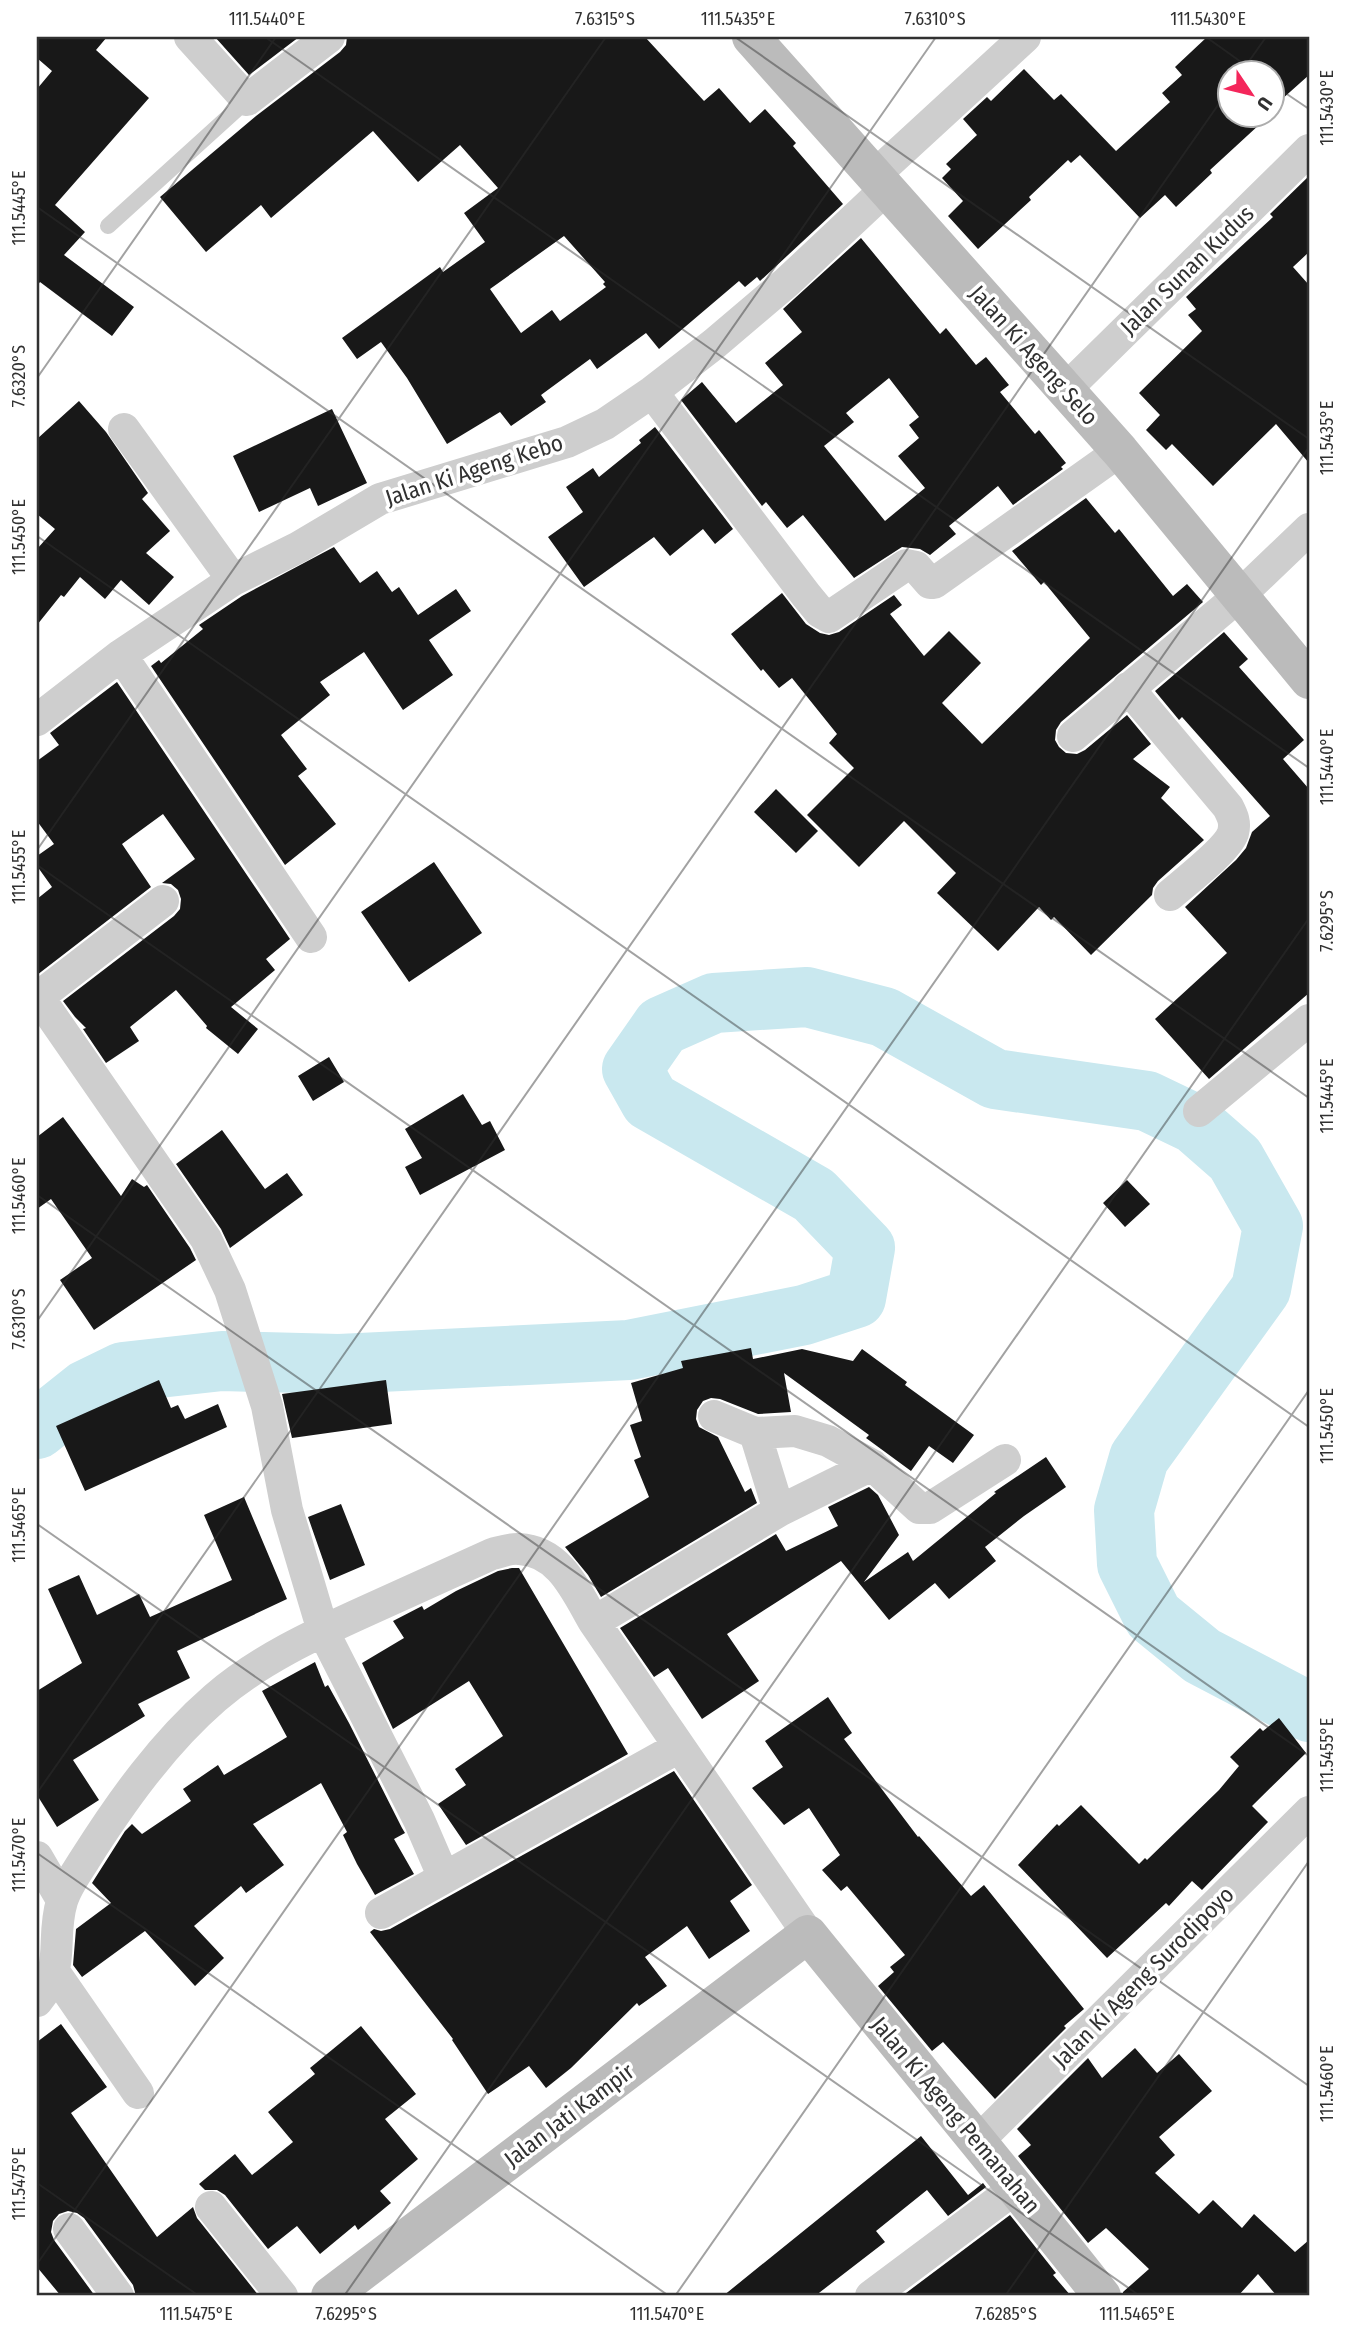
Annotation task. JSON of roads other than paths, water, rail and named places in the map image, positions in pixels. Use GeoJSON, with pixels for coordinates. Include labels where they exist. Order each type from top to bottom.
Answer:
{"type":"FeatureCollection","features":[{"type":"Feature","properties":{"kind":"street"},"geometry":{"type":"LineString","coordinates":[[190,37],[247,100],[329,37]]}},
{"type":"Feature","properties":{"kind":"street","name":"Jalan Ki Ageng Selo"},"geometry":{"type":"LineString","coordinates":[[751,37],[1120,452],[1309,680]]}},
{"type":"Feature","properties":{"kind":"street","name":"Jalan Ki Ageng Kebo"},"geometry":{"type":"LineString","coordinates":[[37,720],[121,655],[233,580],[299,547],[380,499],[567,442],[605,424],[652,392],[715,344],[787,282],[881,182],[1025,37]]}},
{"type":"Feature","properties":{"kind":"street","name":"Jalan Sunan Kudus"},"geometry":{"type":"LineString","coordinates":[[1065,390],[1309,150]]}},
{"type":"Feature","properties":{"kind":"street"},"geometry":{"type":"LineString","coordinates":[[652,392],[806,595],[820,612],[829,617],[906,565],[916,567],[930,583],[934,583],[1120,452]]}},
{"type":"Feature","properties":{"kind":"street"},"geometry":{"type":"LineString","coordinates":[[124,429],[233,580]]}},
{"type":"Feature","properties":{"kind":"street"},"geometry":{"type":"LineString","coordinates":[[1073,736],[1240,595],[1309,529]]}},
{"type":"Feature","properties":{"kind":"street"},"geometry":{"type":"LineString","coordinates":[[121,655],[311,937]]}},
{"type":"Feature","properties":{"kind":"street"},"geometry":{"type":"LineString","coordinates":[[1128,688],[1228,807],[1235,819],[1233,834],[1225,846],[1170,895]]}},
{"type":"Feature","properties":{"kind":"street"},"geometry":{"type":"LineString","coordinates":[[163,901],[37,997],[206,1239],[230,1290],[267,1406],[287,1510],[323,1631],[419,1821],[444,1878]]}},
{"type":"Feature","properties":{"kind":"street"},"geometry":{"type":"LineString","coordinates":[[1199,1111],[1309,1020]]}},
{"type":"Feature","properties":{"kind":"street"},"geometry":{"type":"LineString","coordinates":[[714,1416],[755,1433],[795,1431],[809,1434],[846,1450],[872,1465],[919,1508],[925,1509],[1005,1460]]}},
{"type":"Feature","properties":{"kind":"street"},"geometry":{"type":"LineString","coordinates":[[755,1433],[779,1511]]}},
{"type":"Feature","properties":{"kind":"street"},"geometry":{"type":"LineString","coordinates":[[594,1622],[779,1511],[872,1465]]}},
{"type":"Feature","properties":{"kind":"street"},"geometry":{"type":"LineString","coordinates":[[37,2001],[55,1973],[57,1928],[62,1900],[125,1800],[177,1733],[259,1665],[323,1631],[492,1554],[519,1549],[546,1556],[566,1572],[594,1622],[808,1934]]}},
{"type":"Feature","properties":{"kind":"street"},"geometry":{"type":"LineString","coordinates":[[381,1913],[679,1746]]}},
{"type":"Feature","properties":{"kind":"street","name":"Jalan Ki Ageng Surodipoyo"},"geometry":{"type":"LineString","coordinates":[[977,2142],[1309,1812]]}},
{"type":"Feature","properties":{"kind":"street"},"geometry":{"type":"LineString","coordinates":[[37,1857],[62,1900]]}},
{"type":"Feature","properties":{"kind":"street","name":"Jalan Ki Ageng Pemanahan"},"geometry":{"type":"LineString","coordinates":[[808,1934],[977,2142],[1017,2187],[1102,2296]]}},
{"type":"Feature","properties":{"kind":"street","name":"Jalan Jati Kampir"},"geometry":{"type":"LineString","coordinates":[[330,2296],[808,1934]]}},
{"type":"Feature","properties":{"kind":"street"},"geometry":{"type":"LineString","coordinates":[[55,1973],[138,2093]]}},
{"type":"Feature","properties":{"kind":"street"},"geometry":{"type":"LineString","coordinates":[[871,2296],[1017,2187]]}},
{"type":"Feature","properties":{"kind":"street"},"geometry":{"type":"LineString","coordinates":[[211,2207],[282,2296]]}},
{"type":"Feature","properties":{"kind":"street"},"geometry":{"type":"LineString","coordinates":[[69,2229],[118,2296]]}},
{"type":"Feature","properties":{"kind":"lane"},"geometry":{"type":"LineString","coordinates":[[108,226],[247,100]]}},
{"type":"Feature","properties":{"kind":"waterway"},"geometry":{"type":"LineString","coordinates":[[37,1429],[86,1390],[123,1372],[222,1361],[339,1364],[629,1350],[804,1315],[856,1298],[865,1248],[814,1195],[650,1101],[632,1069],[662,1026],[714,1003],[807,997],[884,1017],[995,1079],[1147,1101],[1195,1124],[1235,1159],[1273,1226],[1261,1289],[1139,1458],[1124,1510],[1127,1564],[1153,1616],[1202,1656],[1309,1712]]}}]}
